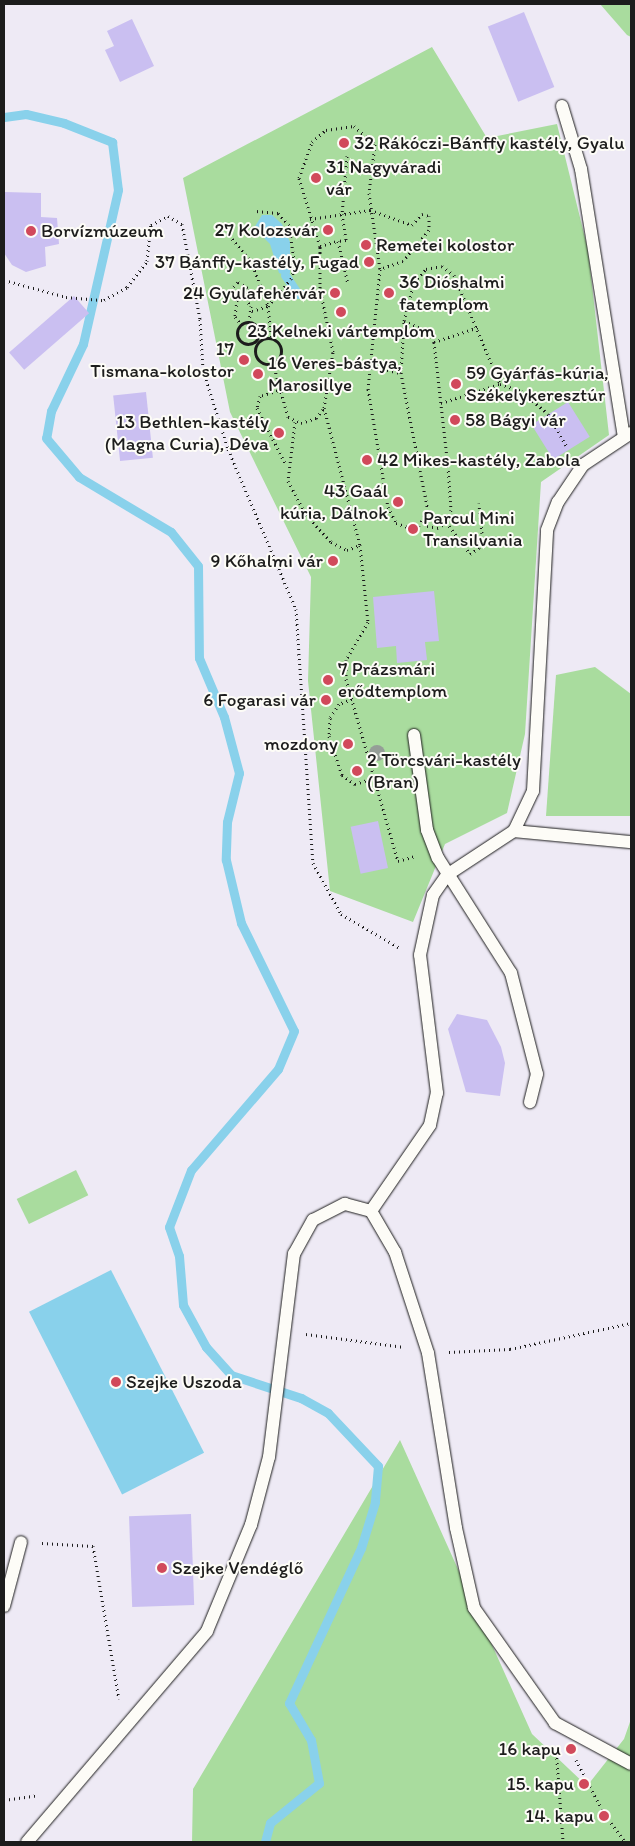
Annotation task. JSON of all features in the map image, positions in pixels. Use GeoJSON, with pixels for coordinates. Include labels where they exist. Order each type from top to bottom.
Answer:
{"type":"FeatureCollection","features":[{"type":"Feature","properties":{"kind":"lane"},"geometry":{"type":"LineString","coordinates":[[371,1211],[430,1125],[437,1093],[420,955],[433,895],[447,875],[514,831],[533,791],[547,530],[558,502],[583,465],[628,435],[581,169],[562,106]]}},
{"type":"Feature","properties":{"kind":"lane"},"geometry":{"type":"LineString","coordinates":[[414,735],[427,830],[435,851],[447,875],[511,973],[537,1074],[530,1102]]}},
{"type":"Feature","properties":{"kind":"lane"},"geometry":{"type":"LineString","coordinates":[[514,831],[631,842]]}},
{"type":"Feature","properties":{"kind":"lane"},"geometry":{"type":"LineString","coordinates":[[27,1842],[124,1730],[206,1631],[227,1588],[269,1458],[278,1368],[294,1254],[313,1220],[346,1204],[371,1211],[395,1252],[428,1353],[474,1608],[555,1723],[631,1764]]}},
{"type":"Feature","properties":{"kind":"lane"},"geometry":{"type":"LineString","coordinates":[[4,1606],[22,1542]]}},
{"type":"Feature","properties":{"kind":"path"},"geometry":{"type":"LineString","coordinates":[[435,851],[398,861],[376,777],[352,699],[346,660],[368,622],[360,545],[324,408],[333,352],[320,288],[320,246],[310,219],[299,178],[302,164],[312,142],[341,126],[354,126],[375,144],[370,210],[380,269],[368,365],[374,441],[388,507],[396,523],[406,529],[423,525],[438,528],[446,522]]}},
{"type":"Feature","properties":{"kind":"path"},"geometry":{"type":"LineString","coordinates":[[320,246],[346,240],[342,214],[347,156]]}},
{"type":"Feature","properties":{"kind":"path"},"geometry":{"type":"LineString","coordinates":[[310,219],[370,210],[412,225],[426,214],[432,222],[403,261],[380,269]]}},
{"type":"Feature","properties":{"kind":"path"},"geometry":{"type":"LineString","coordinates":[[252,311],[268,306],[291,280],[294,244],[278,213],[256,211]]}},
{"type":"Feature","properties":{"kind":"path"},"geometry":{"type":"LineString","coordinates":[[4,280],[66,297],[104,300],[127,287],[147,261],[151,225],[168,216],[182,224],[200,320],[203,370],[228,449],[296,609],[313,863],[341,914],[383,942],[420,955]]}},
{"type":"Feature","properties":{"kind":"path"},"geometry":{"type":"LineString","coordinates":[[229,235],[251,261],[268,306],[271,338],[280,346],[273,363],[288,416],[295,422],[308,422],[324,408]]}},
{"type":"Feature","properties":{"kind":"path"},"geometry":{"type":"LineString","coordinates":[[338,241],[348,284]]}},
{"type":"Feature","properties":{"kind":"path"},"geometry":{"type":"LineString","coordinates":[[423,525],[428,511],[401,374],[404,321],[414,282],[426,269],[442,266],[454,275],[479,327],[500,384]]}},
{"type":"Feature","properties":{"kind":"path"},"geometry":{"type":"LineString","coordinates":[[249,322],[252,311],[245,299],[248,288],[238,282],[230,290],[236,300],[235,317],[241,324],[240,340],[257,343],[271,338]]}},
{"type":"Feature","properties":{"kind":"path"},"geometry":{"type":"LineString","coordinates":[[236,300],[245,299]]}},
{"type":"Feature","properties":{"kind":"path"},"geometry":{"type":"LineString","coordinates":[[404,321],[430,332],[434,342],[450,490],[446,522],[470,554],[479,548],[482,533],[479,503]]}},
{"type":"Feature","properties":{"kind":"path"},"geometry":{"type":"LineString","coordinates":[[241,324],[249,322],[256,327],[256,357],[263,363],[273,363]]}},
{"type":"Feature","properties":{"kind":"path"},"geometry":{"type":"LineString","coordinates":[[434,342],[479,327]]}},
{"type":"Feature","properties":{"kind":"path"},"geometry":{"type":"LineString","coordinates":[[368,365],[401,374]]}},
{"type":"Feature","properties":{"kind":"path"},"geometry":{"type":"LineString","coordinates":[[441,403],[500,384],[521,392],[548,414],[583,465]]}},
{"type":"Feature","properties":{"kind":"path"},"geometry":{"type":"LineString","coordinates":[[282,390],[260,396],[257,408],[287,466]]}},
{"type":"Feature","properties":{"kind":"path"},"geometry":{"type":"LineString","coordinates":[[295,422],[287,466],[288,481],[306,516],[331,542],[347,550],[360,545]]}},
{"type":"Feature","properties":{"kind":"path"},"geometry":{"type":"LineString","coordinates":[[352,699],[339,704],[330,718],[329,736],[342,775],[355,784],[376,777]]}},
{"type":"Feature","properties":{"kind":"path"},"geometry":{"type":"LineString","coordinates":[[283,1331],[386,1342],[428,1353],[510,1349],[631,1323]]}},
{"type":"Feature","properties":{"kind":"path"},"geometry":{"type":"LineString","coordinates":[[22,1542],[93,1546],[124,1730]]}},
{"type":"Feature","properties":{"kind":"path"},"geometry":{"type":"LineString","coordinates":[[555,1723],[563,1842]]}},
{"type":"Feature","properties":{"kind":"path"},"geometry":{"type":"LineString","coordinates":[[573,1754],[604,1815],[626,1842]]}},
{"type":"Feature","properties":{"kind":"green space"},"geometry":{"type":"Polygon","coordinates":[[[600,4],[631,4],[631,37],[627,35],[600,4]]]}},
{"type":"Feature","properties":{"kind":"green space","name":"Parcul Mini Transilvania"},"geometry":{"type":"Polygon","coordinates":[[[432,47],[487,138],[557,124],[588,250],[609,435],[541,482],[525,734],[507,813],[445,844],[413,922],[330,891],[308,681],[311,577],[230,412],[183,178],[432,47]]]}},
{"type":"Feature","properties":{"kind":"green space"},"geometry":{"type":"Polygon","coordinates":[[[595,667],[631,694],[631,816],[546,816],[556,675],[595,667]]]}},
{"type":"Feature","properties":{"kind":"green space"},"geometry":{"type":"Polygon","coordinates":[[[76,1170],[88,1195],[29,1224],[17,1199],[76,1170]]]}},
{"type":"Feature","properties":{"kind":"green space"},"geometry":{"type":"Polygon","coordinates":[[[400,1440],[532,1734],[587,1786],[624,1739],[631,1719],[631,1842],[192,1842],[193,1789],[400,1440]]]}},
{"type":"Feature","properties":{"kind":"water"},"geometry":{"type":"Polygon","coordinates":[[[262,215],[272,215],[282,224],[290,242],[290,273],[285,275],[279,273],[270,244],[254,228],[262,215]]]}},
{"type":"Feature","properties":{"kind":"water","name":"Szejke Uszoda"},"geometry":{"type":"Polygon","coordinates":[[[111,1270],[204,1453],[122,1494],[29,1312],[111,1270]]]}},
{"type":"Feature","properties":{"kind":"building"},"geometry":{"type":"Polygon","coordinates":[[[524,12],[554,87],[518,102],[488,27],[524,12]]]}},
{"type":"Feature","properties":{"kind":"building"},"geometry":{"type":"Polygon","coordinates":[[[132,19],[154,66],[120,82],[105,50],[114,46],[107,31],[132,19]]]}},
{"type":"Feature","properties":{"kind":"building","name":"Borvízmúzeum"},"geometry":{"type":"Polygon","coordinates":[[[5,192],[41,193],[41,217],[57,218],[59,244],[45,247],[46,266],[26,272],[12,265],[4,253],[5,192]]]}},
{"type":"Feature","properties":{"kind":"building"},"geometry":{"type":"Polygon","coordinates":[[[74,296],[89,313],[24,370],[9,352],[74,296]]]}},
{"type":"Feature","properties":{"kind":"building"},"geometry":{"type":"Polygon","coordinates":[[[146,392],[153,458],[120,461],[113,395],[146,392]]]}},
{"type":"Feature","properties":{"kind":"building"},"geometry":{"type":"Polygon","coordinates":[[[568,402],[590,437],[553,460],[532,425],[568,402]]]}},
{"type":"Feature","properties":{"kind":"building"},"geometry":{"type":"Polygon","coordinates":[[[434,591],[439,641],[425,642],[427,660],[397,663],[396,646],[377,648],[373,597],[434,591]]]}},
{"type":"Feature","properties":{"kind":"building"},"geometry":{"type":"Polygon","coordinates":[[[378,821],[388,868],[361,874],[351,827],[378,821]]]}},
{"type":"Feature","properties":{"kind":"building"},"geometry":{"type":"Polygon","coordinates":[[[457,1014],[487,1020],[501,1047],[505,1063],[500,1096],[466,1092],[448,1029],[457,1014]]]}},
{"type":"Feature","properties":{"kind":"building"},"geometry":{"type":"Polygon","coordinates":[[[191,1514],[194,1605],[132,1607],[129,1516],[191,1514]]]}},
{"type":"Feature","properties":{"kind":"waterway"},"geometry":{"type":"LineString","coordinates":[[4,117],[26,114],[64,123],[112,142],[118,190],[83,344],[51,411],[46,438],[79,477],[171,532],[198,566],[199,658],[224,717],[239,773],[227,822],[226,860],[241,923],[294,1031],[278,1069],[191,1170],[169,1227],[179,1256],[183,1305],[206,1347],[231,1375],[301,1398],[328,1413],[378,1466],[375,1502],[361,1548],[289,1703],[311,1740],[319,1783],[270,1823],[265,1842]]}},
{"type":"Feature","properties":{"kind":"waterway"},"geometry":{"type":"LineString","coordinates":[[285,275],[298,294],[312,294]]}},
{"type":"Feature","properties":{"kind":"place","name":"32 Rákóczi-Bánffy kastély, Gyalu"},"geometry":{"type":"Point","coordinates":[344,143]}},
{"type":"Feature","properties":{"kind":"place","name":"31 Nagyváradi vár"},"geometry":{"type":"Point","coordinates":[316,178]}},
{"type":"Feature","properties":{"kind":"place","name":"27 Kolozsvár"},"geometry":{"type":"Point","coordinates":[328,230]}},
{"type":"Feature","properties":{"kind":"place","name":"Borvízmúzeum"},"geometry":{"type":"Point","coordinates":[31,231]}},
{"type":"Feature","properties":{"kind":"place","name":"Remetei kolostor"},"geometry":{"type":"Point","coordinates":[366,245]}},
{"type":"Feature","properties":{"kind":"place","name":"37 Bánffy-kastély, Fugad"},"geometry":{"type":"Point","coordinates":[369,262]}},
{"type":"Feature","properties":{"kind":"place","name":"24 Gyulafehérvár"},"geometry":{"type":"Point","coordinates":[335,293]}},
{"type":"Feature","properties":{"kind":"place","name":"36 Dióshalmi fatemplom"},"geometry":{"type":"Point","coordinates":[389,293]}},
{"type":"Feature","properties":{"kind":"place","name":"23 Kelneki vártemplom"},"geometry":{"type":"Point","coordinates":[341,312]}},
{"type":"Feature","properties":{"kind":"place","name":"17 Tismana-kolostor"},"geometry":{"type":"Point","coordinates":[244,360]}},
{"type":"Feature","properties":{"kind":"place","name":"16 Veres-bástya, Marosillye"},"geometry":{"type":"Point","coordinates":[258,374]}},
{"type":"Feature","properties":{"kind":"place","name":"59 Gyárfás-kúria, Székelykeresztúr"},"geometry":{"type":"Point","coordinates":[456,384]}},
{"type":"Feature","properties":{"kind":"place","name":"58 Bágyi vár"},"geometry":{"type":"Point","coordinates":[455,420]}},
{"type":"Feature","properties":{"kind":"place","name":"13 Bethlen-kastély (Magna Curia), Déva"},"geometry":{"type":"Point","coordinates":[279,433]}},
{"type":"Feature","properties":{"kind":"place","name":"42 Mikes-kastély, Zabola"},"geometry":{"type":"Point","coordinates":[367,460]}},
{"type":"Feature","properties":{"kind":"place","name":"43 Gaál kúria, Dálnok"},"geometry":{"type":"Point","coordinates":[398,502]}},
{"type":"Feature","properties":{"kind":"place","name":"Parcul Mini Transilvania"},"geometry":{"type":"Point","coordinates":[413,529]}},
{"type":"Feature","properties":{"kind":"place","name":"9 Kőhalmi vár"},"geometry":{"type":"Point","coordinates":[333,561]}},
{"type":"Feature","properties":{"kind":"place","name":"7 Prázsmári erődtemplom"},"geometry":{"type":"Point","coordinates":[328,680]}},
{"type":"Feature","properties":{"kind":"place","name":"6 Fogarasi vár"},"geometry":{"type":"Point","coordinates":[326,700]}},
{"type":"Feature","properties":{"kind":"place","name":"mozdony"},"geometry":{"type":"Point","coordinates":[348,744]}},
{"type":"Feature","properties":{"kind":"place","name":"2 Törcsvári-kastély (Bran)"},"geometry":{"type":"Point","coordinates":[357,771]}},
{"type":"Feature","properties":{"kind":"place","name":"Szejke Uszoda"},"geometry":{"type":"Point","coordinates":[116,1382]}},
{"type":"Feature","properties":{"kind":"place","name":"Szejke Vendéglő"},"geometry":{"type":"Point","coordinates":[162,1568]}},
{"type":"Feature","properties":{"kind":"place","name":"16 kapu"},"geometry":{"type":"Point","coordinates":[571,1749]}},
{"type":"Feature","properties":{"kind":"place","name":"15. kapu"},"geometry":{"type":"Point","coordinates":[584,1784]}},
{"type":"Feature","properties":{"kind":"place","name":"14. kapu"},"geometry":{"type":"Point","coordinates":[604,1816]}}]}
